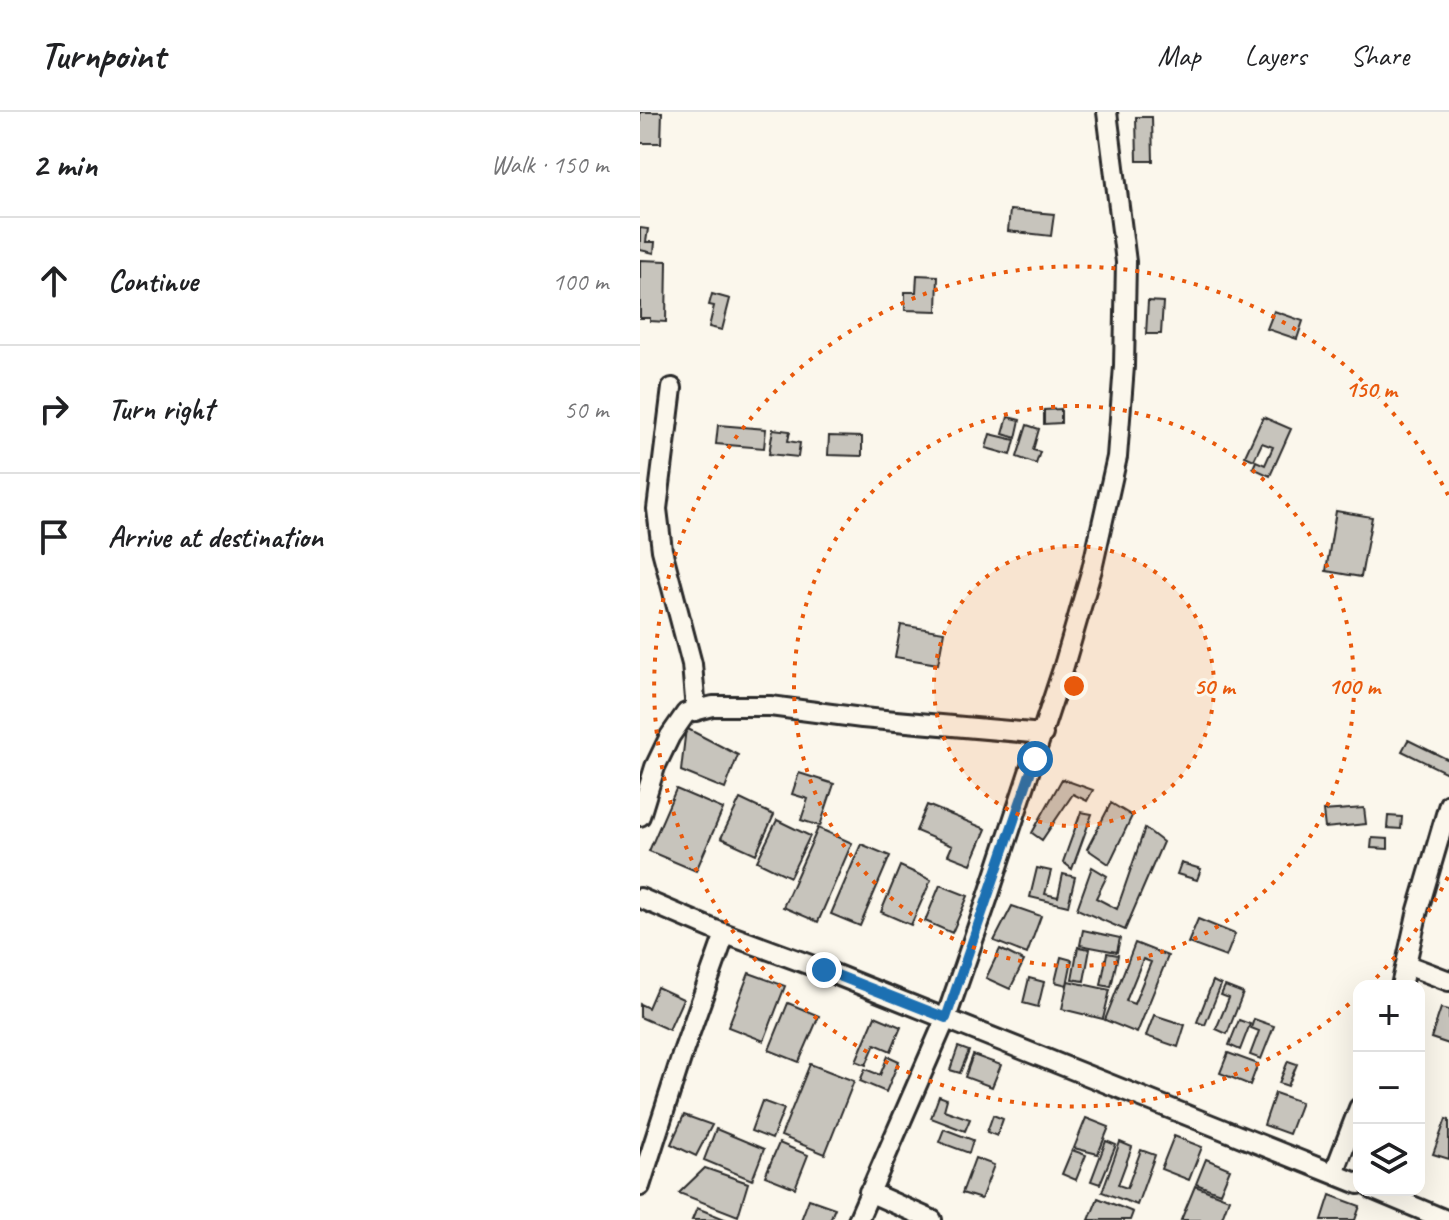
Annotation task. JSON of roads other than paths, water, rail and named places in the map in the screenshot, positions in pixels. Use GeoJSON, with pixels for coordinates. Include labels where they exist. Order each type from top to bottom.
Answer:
{"type":"FeatureCollection","features":[{"type":"Feature","properties":{"kind":"street"},"geometry":{"type":"LineString","coordinates":[[858,1220],[946,1018],[1043,734],[1092,569],[1117,457],[1124,366],[1126,262],[1107,112]]}},
{"type":"Feature","properties":{"kind":"street"},"geometry":{"type":"LineString","coordinates":[[672,388],[657,509],[662,550],[692,664],[696,711]]}},
{"type":"Feature","properties":{"kind":"street"},"geometry":{"type":"LineString","coordinates":[[640,816],[655,767],[670,736],[686,713],[713,706],[770,706],[862,718],[1043,734]]}},
{"type":"Feature","properties":{"kind":"street"},"geometry":{"type":"LineString","coordinates":[[1403,980],[1418,910],[1449,804]]}},
{"type":"Feature","properties":{"kind":"street"},"geometry":{"type":"LineString","coordinates":[[640,898],[1353,1181]]}},
{"type":"Feature","properties":{"kind":"street"},"geometry":{"type":"LineString","coordinates":[[640,1186],[647,1141],[725,934]]}},
{"type":"Feature","properties":{"kind":"street"},"geometry":{"type":"LineString","coordinates":[[1407,965],[1449,981]]}},
{"type":"Feature","properties":{"kind":"street"},"geometry":{"type":"LineString","coordinates":[[1334,1173],[1353,1124]]}},
{"type":"Feature","properties":{"kind":"street"},"geometry":{"type":"LineString","coordinates":[[869,1192],[932,1220]]}},
{"type":"Feature","properties":{"kind":"street"},"geometry":{"type":"LineString","coordinates":[[1388,1196],[1446,1220]]}}]}
